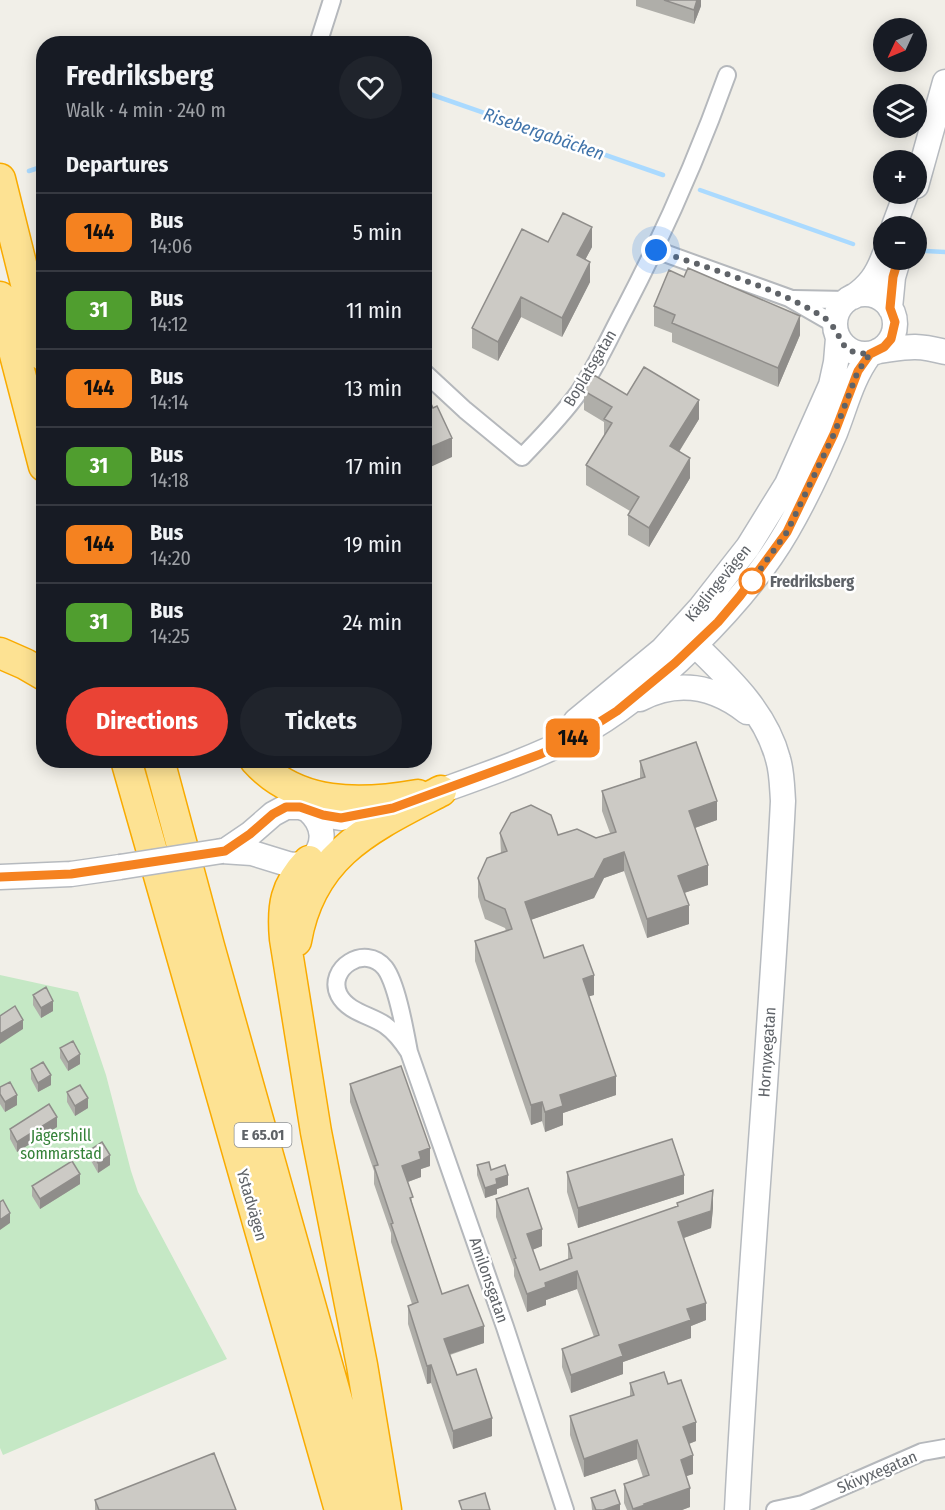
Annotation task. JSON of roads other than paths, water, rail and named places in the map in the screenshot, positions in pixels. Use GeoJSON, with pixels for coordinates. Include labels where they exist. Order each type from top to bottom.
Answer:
{"type":"FeatureCollection","features":[{"type":"Feature","properties":{"kind":"highway"},"geometry":{"type":"LineString","coordinates":[[0,179],[36,323]]}},
{"type":"Feature","properties":{"kind":"highway"},"geometry":{"type":"LineString","coordinates":[[9,213],[27,253],[36,284]]}},
{"type":"Feature","properties":{"kind":"highway"},"geometry":{"type":"LineString","coordinates":[[0,297],[36,435]]}},
{"type":"Feature","properties":{"kind":"highway"},"geometry":{"type":"LineString","coordinates":[[0,653],[36,670]]}},
{"type":"Feature","properties":{"kind":"highway"},"geometry":{"type":"LineString","coordinates":[[109,768],[141,854],[168,941],[187,976]]}},
{"type":"Feature","properties":{"kind":"highway","name":"Ystadvägen"},"geometry":{"type":"LineString","coordinates":[[128,768],[340,1510]]}},
{"type":"Feature","properties":{"kind":"highway","name":"Ystadvägen"},"geometry":{"type":"LineString","coordinates":[[161,768],[368,1510]]}},
{"type":"Feature","properties":{"kind":"highway"},"geometry":{"type":"LineString","coordinates":[[252,768],[270,787],[307,810]]}},
{"type":"Feature","properties":{"kind":"highway"},"geometry":{"type":"LineString","coordinates":[[263,768],[286,784],[310,795],[337,801],[381,801],[441,791]]}},
{"type":"Feature","properties":{"kind":"highway"},"geometry":{"type":"LineString","coordinates":[[291,974],[302,915],[315,885],[330,864],[354,841],[371,829],[441,791]]}},
{"type":"Feature","properties":{"kind":"highway"},"geometry":{"type":"LineString","coordinates":[[310,860],[291,884],[286,900],[284,926],[298,1030],[362,1365],[386,1510]]}},
{"type":"Feature","properties":{"kind":"main road"},"geometry":{"type":"LineString","coordinates":[[922,150],[945,81]]}},
{"type":"Feature","properties":{"kind":"main road"},"geometry":{"type":"LineString","coordinates":[[925,150],[933,119]]}},
{"type":"Feature","properties":{"kind":"main road"},"geometry":{"type":"LineString","coordinates":[[878,270],[864,289],[850,298],[837,312],[837,333],[849,350],[858,354],[874,353],[908,346],[945,352]]}},
{"type":"Feature","properties":{"kind":"main road"},"geometry":{"type":"LineString","coordinates":[[874,353],[891,339],[894,331],[892,311],[895,270]]}},
{"type":"Feature","properties":{"kind":"main road"},"geometry":{"type":"LineString","coordinates":[[850,298],[871,295],[882,300],[904,322],[945,345]]}},
{"type":"Feature","properties":{"kind":"main road","name":"Käglingevägen"},"geometry":{"type":"LineString","coordinates":[[512,765],[571,725],[662,650],[682,643],[787,484],[831,385],[836,362],[837,333]]}},
{"type":"Feature","properties":{"kind":"main road","name":"Käglingevägen"},"geometry":{"type":"LineString","coordinates":[[224,851],[280,810],[293,807],[341,818],[393,808],[541,754],[579,735],[617,711],[682,643],[740,596],[787,532],[834,434],[858,371],[874,353]]}},
{"type":"Feature","properties":{"kind":"main road"},"geometry":{"type":"LineString","coordinates":[[682,643],[723,697]]}},
{"type":"Feature","properties":{"kind":"main road","name":"Hornyxegatan"},"geometry":{"type":"LineString","coordinates":[[682,643],[742,695],[757,712],[778,760],[783,801],[737,1510]]}},
{"type":"Feature","properties":{"kind":"main road"},"geometry":{"type":"LineString","coordinates":[[617,711],[648,695],[690,686],[704,689],[739,705],[766,730]]}},
{"type":"Feature","properties":{"kind":"main road","name":"Käglingevägen"},"geometry":{"type":"LineString","coordinates":[[0,877],[71,874],[224,851],[252,854],[291,866],[310,860],[393,808]]}},
{"type":"Feature","properties":{"kind":"main road"},"geometry":{"type":"LineString","coordinates":[[307,810],[318,821],[322,833],[319,850],[310,860]]}},
{"type":"Feature","properties":{"kind":"street"},"geometry":{"type":"LineString","coordinates":[[321,36],[332,0]]}},
{"type":"Feature","properties":{"kind":"street","name":"Boplatsgatan"},"geometry":{"type":"LineString","coordinates":[[432,379],[522,457],[561,416],[580,390],[656,250],[695,159],[727,75]]}},
{"type":"Feature","properties":{"kind":"street"},"geometry":{"type":"LineString","coordinates":[[656,250],[789,298],[829,321],[837,333]]}},
{"type":"Feature","properties":{"kind":"street"},"geometry":{"type":"LineString","coordinates":[[789,298],[850,298]]}},
{"type":"Feature","properties":{"kind":"street","name":"Amilonsgatan"},"geometry":{"type":"LineString","coordinates":[[409,1052],[393,1030],[349,1006],[339,995],[337,988],[339,975],[353,960],[370,958],[380,964],[388,974],[403,1016],[409,1052],[505,1327],[565,1510]]}},
{"type":"Feature","properties":{"kind":"street","name":"Skivyxegatan"},"geometry":{"type":"LineString","coordinates":[[775,1510],[803,1504],[922,1452],[945,1448]]}},
{"type":"Feature","properties":{"kind":"waterway","name":"Risebergabäcken"},"geometry":{"type":"LineString","coordinates":[[432,95],[663,175]]}},
{"type":"Feature","properties":{"kind":"waterway","name":"Risebergabäcken"},"geometry":{"type":"LineString","coordinates":[[29,171],[36,169]]}},
{"type":"Feature","properties":{"kind":"waterway","name":"Risebergabäcken"},"geometry":{"type":"LineString","coordinates":[[700,190],[853,244]]}},
{"type":"Feature","properties":{"kind":"waterway","name":"Risebergabäcken"},"geometry":{"type":"LineString","coordinates":[[927,251],[945,252]]}},
{"type":"Feature","properties":{"kind":"place","name":"Fredriksberg"},"geometry":{"type":"Point","coordinates":[752,581]}},
{"type":"Feature","properties":{"kind":"park label","name":"Jägershill sommarstad"},"geometry":{"type":"Point","coordinates":[61,1144]}}]}
